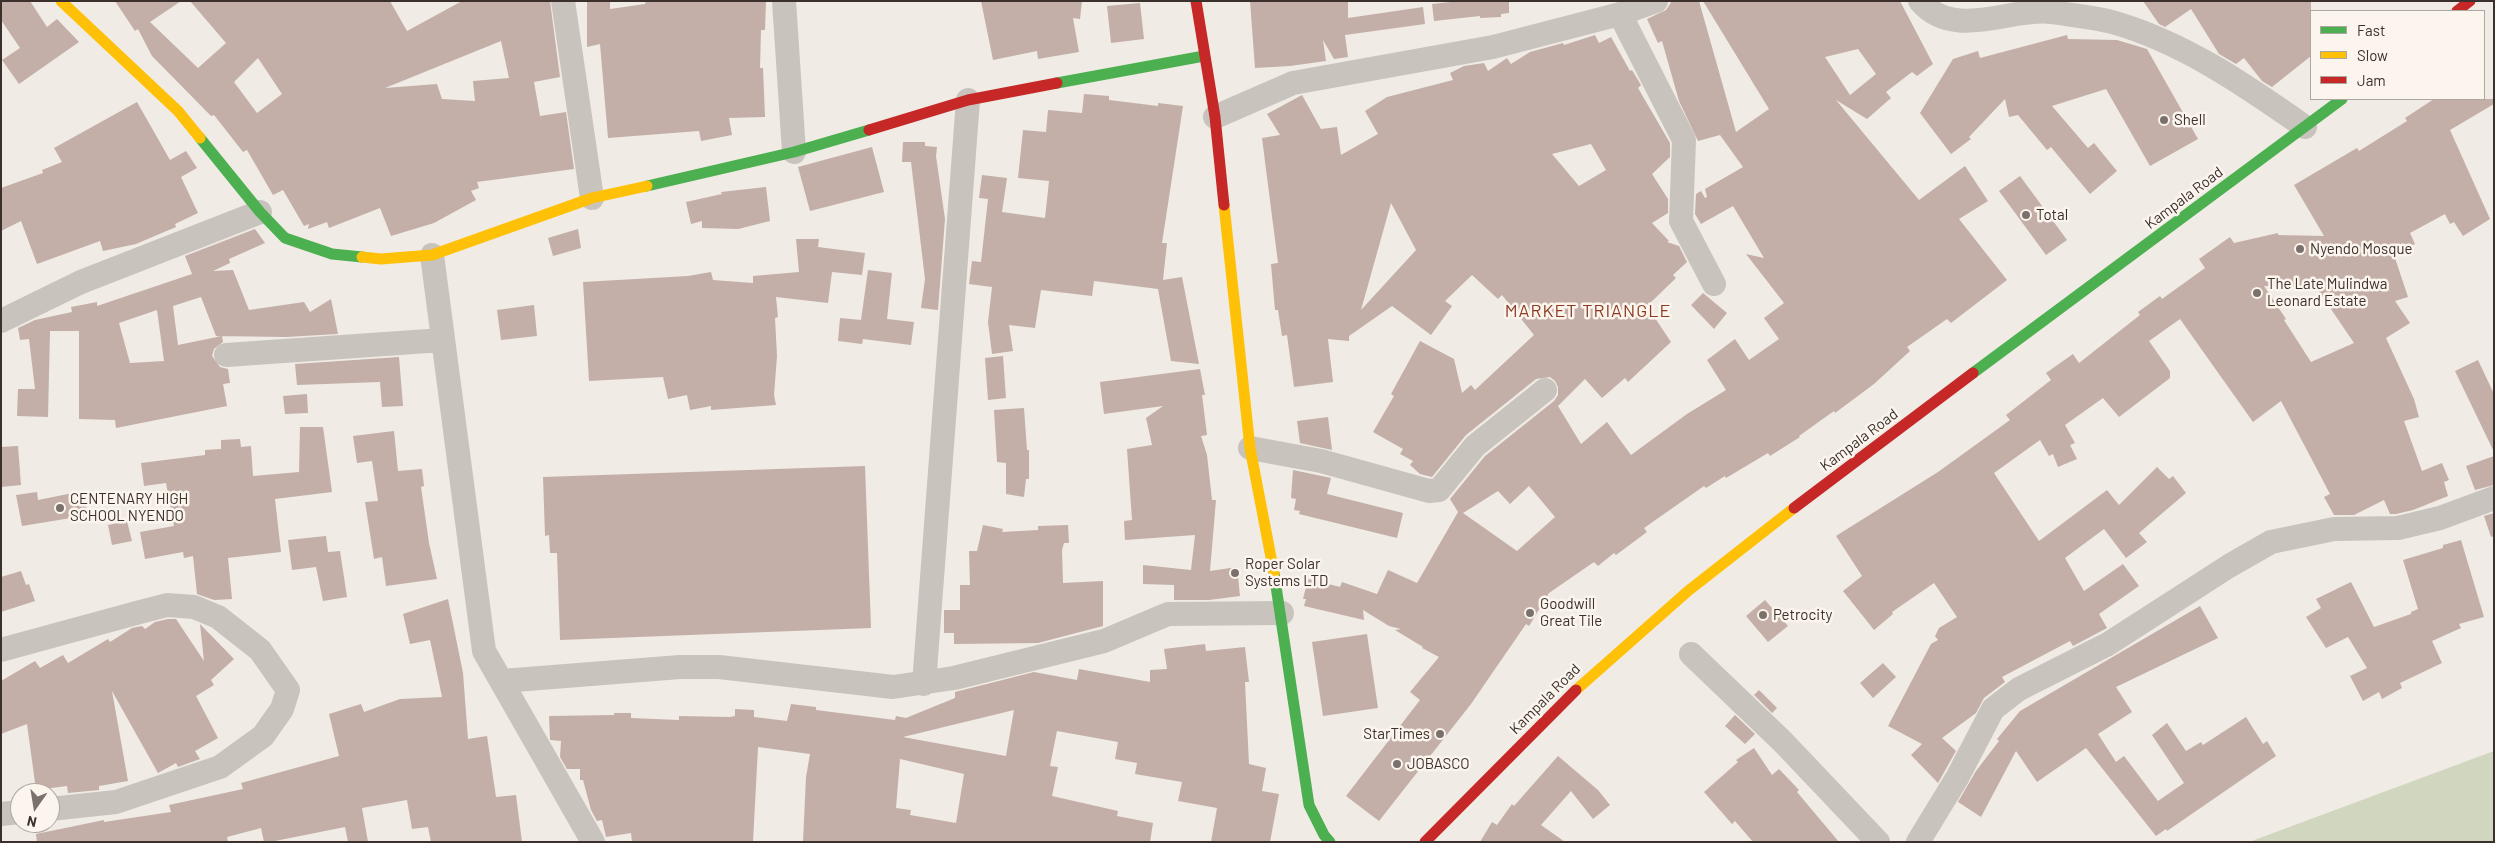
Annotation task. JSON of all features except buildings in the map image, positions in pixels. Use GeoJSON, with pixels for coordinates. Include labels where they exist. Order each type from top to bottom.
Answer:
{"type":"FeatureCollection","features":[{"type":"Feature","properties":{"kind":"street"},"geometry":{"type":"LineString","coordinates":[[62,1],[178,111],[260,212],[285,238],[332,254],[381,259],[432,255],[592,198],[794,152],[968,100],[1204,56]]}},
{"type":"Feature","properties":{"kind":"street"},"geometry":{"type":"LineString","coordinates":[[563,1],[592,198]]}},
{"type":"Feature","properties":{"kind":"street"},"geometry":{"type":"LineString","coordinates":[[784,1],[794,152]]}},
{"type":"Feature","properties":{"kind":"street"},"geometry":{"type":"LineString","coordinates":[[1196,1],[1215,118],[1250,448],[1282,613],[1309,805],[1324,836],[1330,842]]}},
{"type":"Feature","properties":{"kind":"street"},"geometry":{"type":"LineString","coordinates":[[1215,118],[1293,84],[1493,47],[1620,14],[1656,1]]}},
{"type":"Feature","properties":{"kind":"street"},"geometry":{"type":"LineString","coordinates":[[1920,1],[1945,18],[1971,22],[2049,12],[2111,22],[2174,45],[2220,70],[2305,127]]}},
{"type":"Feature","properties":{"kind":"street"},"geometry":{"type":"LineString","coordinates":[[2458,10],[2470,1]]}},
{"type":"Feature","properties":{"kind":"street"},"geometry":{"type":"LineString","coordinates":[[1620,14],[1684,140],[1681,221],[1714,284]]}},
{"type":"Feature","properties":{"kind":"street"},"geometry":{"type":"LineString","coordinates":[[924,684],[968,100]]}},
{"type":"Feature","properties":{"kind":"street","name":"Kampala Road"},"geometry":{"type":"LineString","coordinates":[[1425,842],[1588,677],[1688,591],[1854,461],[2341,100]]}},
{"type":"Feature","properties":{"kind":"street"},"geometry":{"type":"LineString","coordinates":[[1,321],[81,282],[260,212]]}},
{"type":"Feature","properties":{"kind":"street"},"geometry":{"type":"LineString","coordinates":[[432,255],[484,651],[592,842]]}},
{"type":"Feature","properties":{"kind":"street"},"geometry":{"type":"LineString","coordinates":[[226,355],[443,340]]}},
{"type":"Feature","properties":{"kind":"street"},"geometry":{"type":"LineString","coordinates":[[1250,448],[1322,462],[1429,491],[1439,490],[1475,446],[1545,390]]}},
{"type":"Feature","properties":{"kind":"street"},"geometry":{"type":"LineString","coordinates":[[1918,842],[1957,778],[1993,709],[2018,689],[2108,644],[2229,566],[2271,542],[2334,529],[2398,528],[2440,518],[2494,498]]}},
{"type":"Feature","properties":{"kind":"street"},"geometry":{"type":"LineString","coordinates":[[1,650],[140,612],[167,606],[194,607],[218,617],[260,650],[288,690],[282,709],[263,736],[220,767],[116,802],[60,808]]}},
{"type":"Feature","properties":{"kind":"street"},"geometry":{"type":"LineString","coordinates":[[502,681],[680,667],[719,667],[893,687],[924,684],[954,678],[1104,641],[1168,614],[1282,613]]}},
{"type":"Feature","properties":{"kind":"street"},"geometry":{"type":"LineString","coordinates":[[1691,654],[1784,742],[1878,842]]}},
{"type":"Feature","properties":{"kind":"green space"},"geometry":{"type":"Polygon","coordinates":[[[2494,751],[2494,842],[2249,842],[2494,751]]]}},
{"type":"Feature","properties":{"kind":"traffic: fast"},"geometry":{"type":"LineString","coordinates":[[1057,83],[1204,56]]}},
{"type":"Feature","properties":{"kind":"traffic: fast"},"geometry":{"type":"LineString","coordinates":[[1973,373],[2341,100]]}},
{"type":"Feature","properties":{"kind":"traffic: fast"},"geometry":{"type":"LineString","coordinates":[[647,186],[794,152],[869,130]]}},
{"type":"Feature","properties":{"kind":"traffic: fast"},"geometry":{"type":"LineString","coordinates":[[200,138],[260,212],[285,238],[332,254],[362,257]]}},
{"type":"Feature","properties":{"kind":"traffic: fast"},"geometry":{"type":"LineString","coordinates":[[1274,573],[1309,805],[1324,835],[1330,842]]}},
{"type":"Feature","properties":{"kind":"traffic: slow"},"geometry":{"type":"LineString","coordinates":[[61,1],[178,111],[200,138]]}},
{"type":"Feature","properties":{"kind":"traffic: slow"},"geometry":{"type":"LineString","coordinates":[[362,257],[381,259],[432,255],[592,198],[647,186]]}},
{"type":"Feature","properties":{"kind":"traffic: slow"},"geometry":{"type":"LineString","coordinates":[[1224,205],[1250,448],[1274,573]]}},
{"type":"Feature","properties":{"kind":"traffic: slow"},"geometry":{"type":"LineString","coordinates":[[1576,690],[1688,591],[1794,508]]}},
{"type":"Feature","properties":{"kind":"traffic: jam"},"geometry":{"type":"LineString","coordinates":[[1196,1],[1215,117],[1224,205]]}},
{"type":"Feature","properties":{"kind":"traffic: jam"},"geometry":{"type":"LineString","coordinates":[[2458,10],[2470,1]]}},
{"type":"Feature","properties":{"kind":"traffic: jam"},"geometry":{"type":"LineString","coordinates":[[869,130],[968,100],[1057,83]]}},
{"type":"Feature","properties":{"kind":"traffic: jam"},"geometry":{"type":"LineString","coordinates":[[1794,508],[1973,373]]}},
{"type":"Feature","properties":{"kind":"traffic: jam"},"geometry":{"type":"LineString","coordinates":[[1425,842],[1576,690]]}},
{"type":"Feature","properties":{"kind":"place","name":"Shell"},"geometry":{"type":"Point","coordinates":[2164,120]}},
{"type":"Feature","properties":{"kind":"place","name":"Total"},"geometry":{"type":"Point","coordinates":[2026,215]}},
{"type":"Feature","properties":{"kind":"place","name":"Nyendo Mosque"},"geometry":{"type":"Point","coordinates":[2300,249]}},
{"type":"Feature","properties":{"kind":"place","name":"The Late Mulindwa Leonard Estate"},"geometry":{"type":"Point","coordinates":[2257,293]}},
{"type":"Feature","properties":{"kind":"place","name":"CENTENARY HIGH SCHOOL NYENDO"},"geometry":{"type":"Point","coordinates":[60,508]}},
{"type":"Feature","properties":{"kind":"place","name":"Roper Solar Systems LTD"},"geometry":{"type":"Point","coordinates":[1235,573]}},
{"type":"Feature","properties":{"kind":"place","name":"Goodwill Great Tile"},"geometry":{"type":"Point","coordinates":[1530,613]}},
{"type":"Feature","properties":{"kind":"place","name":"Petrocity"},"geometry":{"type":"Point","coordinates":[1763,615]}},
{"type":"Feature","properties":{"kind":"place","name":"StarTimes"},"geometry":{"type":"Point","coordinates":[1440,734]}},
{"type":"Feature","properties":{"kind":"place","name":"JOBASCO"},"geometry":{"type":"Point","coordinates":[1397,764]}},
{"type":"Feature","properties":{"kind":"district","name":"MARKET TRIANGLE"},"geometry":{"type":"Point","coordinates":[1588,311]}}]}
